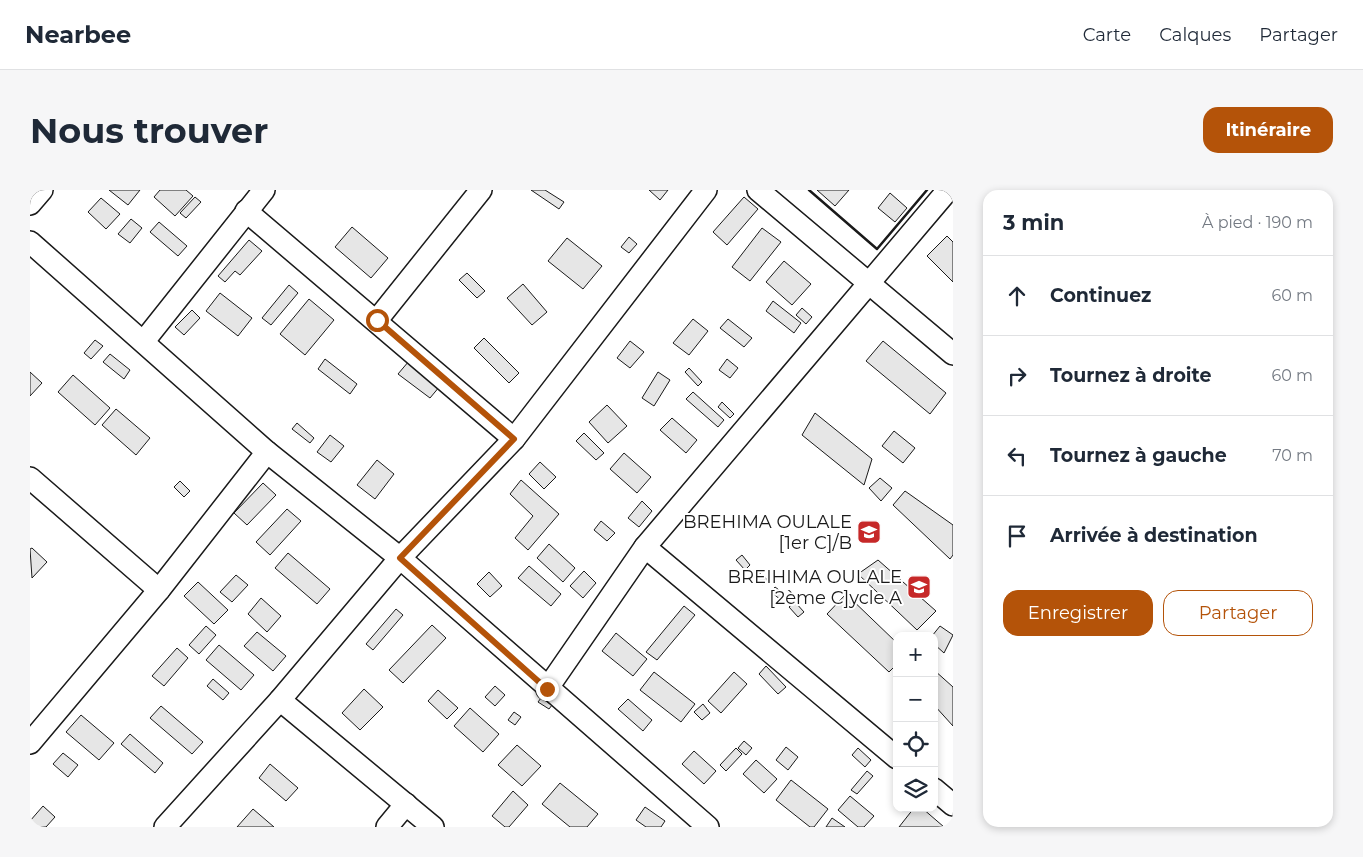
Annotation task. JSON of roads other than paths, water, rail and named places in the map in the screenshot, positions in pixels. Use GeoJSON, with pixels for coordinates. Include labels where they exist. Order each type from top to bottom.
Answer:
{"type":"FeatureCollection","features":[{"type":"Feature","properties":{"kind":"street"},"geometry":{"type":"LineString","coordinates":[[30,204],[42,190]]}},
{"type":"Feature","properties":{"kind":"street"},"geometry":{"type":"LineString","coordinates":[[144,341],[264,190]]}},
{"type":"Feature","properties":{"kind":"street"},"geometry":{"type":"LineString","coordinates":[[377,320],[481,190]]}},
{"type":"Feature","properties":{"kind":"street"},"geometry":{"type":"LineString","coordinates":[[165,827],[280,700],[400,558],[514,439],[706,190]]}},
{"type":"Feature","properties":{"kind":"street"},"geometry":{"type":"LineString","coordinates":[[758,190],[953,354]]}},
{"type":"Feature","properties":{"kind":"street"},"geometry":{"type":"LineString","coordinates":[[547,689],[645,547],[948,190]]}},
{"type":"Feature","properties":{"kind":"street"},"geometry":{"type":"LineString","coordinates":[[246,211],[377,320],[514,439]]}},
{"type":"Feature","properties":{"kind":"street"},"geometry":{"type":"LineString","coordinates":[[30,242],[144,341],[267,452],[400,558],[547,689],[708,827]]}},
{"type":"Feature","properties":{"kind":"street"},"geometry":{"type":"LineString","coordinates":[[30,743],[159,590],[267,452]]}},
{"type":"Feature","properties":{"kind":"street"},"geometry":{"type":"LineString","coordinates":[[30,478],[159,590]]}},
{"type":"Feature","properties":{"kind":"street"},"geometry":{"type":"LineString","coordinates":[[645,547],[893,755]]}},
{"type":"Feature","properties":{"kind":"street"},"geometry":{"type":"LineString","coordinates":[[280,700],[432,827]]}},
{"type":"Feature","properties":{"kind":"street"},"geometry":{"type":"LineString","coordinates":[[938,792],[953,805]]}},
{"type":"Feature","properties":{"kind":"street"},"geometry":{"type":"LineString","coordinates":[[387,827],[406,804]]}},
{"type":"Feature","properties":{"kind":"place","name":"BREHIMA OULALE [1er C]/B"},"geometry":{"type":"Point","coordinates":[869,532]}},
{"type":"Feature","properties":{"kind":"place","name":"BREIHIMA OULALE [2ème C]ycle A"},"geometry":{"type":"Point","coordinates":[919,587]}}]}
